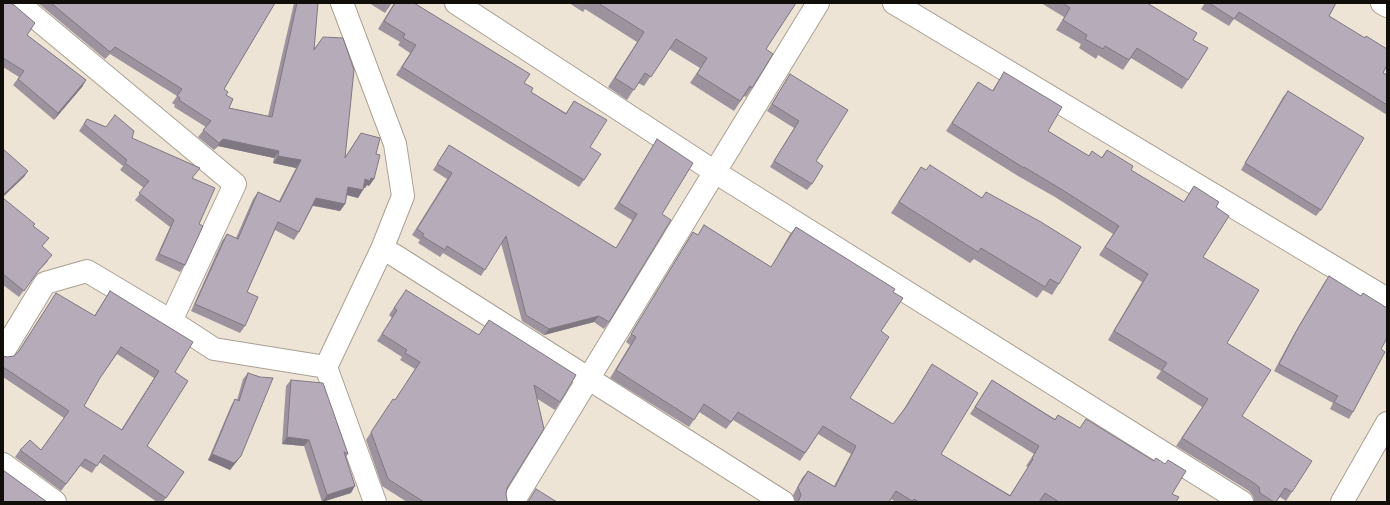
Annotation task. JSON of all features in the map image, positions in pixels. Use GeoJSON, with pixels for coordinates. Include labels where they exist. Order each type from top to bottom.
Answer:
{"type":"FeatureCollection","features":[{"type":"Feature","properties":{"kind":"street"},"geometry":{"type":"LineString","coordinates":[[18,3],[235,184],[171,321]]}},
{"type":"Feature","properties":{"kind":"street"},"geometry":{"type":"LineString","coordinates":[[342,3],[395,144],[402,196],[382,250],[326,367],[375,502]]}},
{"type":"Feature","properties":{"kind":"street"},"geometry":{"type":"LineString","coordinates":[[456,3],[715,172],[1242,502]]}},
{"type":"Feature","properties":{"kind":"street"},"geometry":{"type":"LineString","coordinates":[[513,502],[818,3]]}},
{"type":"Feature","properties":{"kind":"street"},"geometry":{"type":"LineString","coordinates":[[894,3],[1387,299]]}},
{"type":"Feature","properties":{"kind":"street"},"geometry":{"type":"LineString","coordinates":[[1382,3],[1387,6]]}},
{"type":"Feature","properties":{"kind":"street"},"geometry":{"type":"LineString","coordinates":[[382,250],[394,255],[782,502]]}},
{"type":"Feature","properties":{"kind":"street"},"geometry":{"type":"LineString","coordinates":[[3,352],[45,283],[87,271],[171,321],[214,349],[326,367]]}},
{"type":"Feature","properties":{"kind":"street"},"geometry":{"type":"LineString","coordinates":[[1342,502],[1387,423]]}},
{"type":"Feature","properties":{"kind":"street"},"geometry":{"type":"LineString","coordinates":[[3,464],[55,502]]}},
{"type":"Feature","properties":{"kind":"building"},"geometry":{"type":"Polygon","coordinates":[[[3,3],[10,3],[14,5],[35,23],[27,35],[86,80],[58,113],[18,79],[24,71],[3,58],[3,3]]]}},
{"type":"Feature","properties":{"kind":"building"},"geometry":{"type":"Polygon","coordinates":[[[51,3],[275,3],[224,89],[228,92],[226,95],[233,99],[229,108],[272,117],[297,3],[318,3],[314,50],[323,37],[343,38],[354,70],[345,158],[361,133],[380,138],[376,154],[380,155],[374,179],[371,178],[370,181],[365,179],[363,190],[348,187],[345,204],[316,198],[299,232],[278,222],[247,292],[258,297],[245,326],[195,304],[227,234],[238,239],[258,192],[280,202],[301,160],[278,156],[279,151],[223,139],[219,143],[203,130],[211,121],[179,100],[180,98],[177,96],[182,89],[115,47],[110,52],[51,3]]]}},
{"type":"Feature","properties":{"kind":"building"},"geometry":{"type":"Polygon","coordinates":[[[395,3],[414,3],[530,74],[524,83],[533,88],[531,92],[566,114],[574,101],[607,120],[590,147],[601,154],[584,180],[402,67],[416,45],[403,38],[405,34],[384,21],[395,3]]]}},
{"type":"Feature","properties":{"kind":"building"},"geometry":{"type":"Polygon","coordinates":[[[598,3],[796,3],[766,49],[773,54],[752,88],[750,86],[740,101],[697,74],[707,58],[676,39],[651,77],[645,73],[634,90],[615,78],[644,32],[598,3]]]}},
{"type":"Feature","properties":{"kind":"building"},"geometry":{"type":"Polygon","coordinates":[[[1063,3],[1147,3],[1197,33],[1193,40],[1208,48],[1188,80],[1137,48],[1129,60],[1105,46],[1103,49],[1085,39],[1087,35],[1063,20],[1070,8],[1063,3]]]}},
{"type":"Feature","properties":{"kind":"building"},"geometry":{"type":"Polygon","coordinates":[[[1209,3],[1336,3],[1329,16],[1365,38],[1366,36],[1387,49],[1387,65],[1383,73],[1387,75],[1387,105],[1239,12],[1234,19],[1209,3]]]}},
{"type":"Feature","properties":{"kind":"building"},"geometry":{"type":"Polygon","coordinates":[[[1004,72],[1062,107],[1048,131],[1089,156],[1092,151],[1102,158],[1107,150],[1133,166],[1131,170],[1184,202],[1194,186],[1219,202],[1216,207],[1229,216],[1203,257],[1259,290],[1227,343],[1271,370],[1242,416],[1312,461],[1292,492],[1285,488],[1276,502],[1274,502],[1260,493],[1259,487],[1254,483],[1182,438],[1208,399],[1162,370],[1167,363],[1114,331],[1148,274],[1105,247],[1119,226],[952,123],[978,82],[993,91],[1004,72]]]}},
{"type":"Feature","properties":{"kind":"building"},"geometry":{"type":"Polygon","coordinates":[[[790,74],[848,110],[816,161],[823,166],[812,184],[774,161],[799,121],[772,104],[790,74]]]}},
{"type":"Feature","properties":{"kind":"building"},"geometry":{"type":"Polygon","coordinates":[[[1288,91],[1364,138],[1321,210],[1245,163],[1288,91]]]}},
{"type":"Feature","properties":{"kind":"building"},"geometry":{"type":"Polygon","coordinates":[[[115,115],[134,131],[132,138],[200,168],[192,178],[215,188],[199,224],[203,226],[185,265],[159,254],[174,220],[139,193],[149,181],[125,163],[127,160],[84,124],[87,119],[106,127],[115,115]]]}},
{"type":"Feature","properties":{"kind":"building"},"geometry":{"type":"Polygon","coordinates":[[[657,139],[693,163],[662,214],[671,220],[609,322],[599,316],[549,329],[526,315],[506,236],[485,270],[447,246],[445,250],[422,236],[424,234],[417,229],[452,173],[437,164],[449,145],[616,248],[637,214],[619,203],[657,139]]]}},
{"type":"Feature","properties":{"kind":"building"},"geometry":{"type":"Polygon","coordinates":[[[3,149],[28,171],[3,195],[3,149]]]}},
{"type":"Feature","properties":{"kind":"building"},"geometry":{"type":"Polygon","coordinates":[[[930,165],[982,198],[986,192],[1041,222],[1081,247],[1059,284],[1050,279],[1045,287],[981,248],[978,252],[899,202],[921,167],[926,170],[930,165]]]}},
{"type":"Feature","properties":{"kind":"building"},"geometry":{"type":"Polygon","coordinates":[[[3,198],[35,224],[33,226],[49,238],[42,246],[52,255],[24,291],[3,274],[3,198]]]}},
{"type":"Feature","properties":{"kind":"building"},"geometry":{"type":"Polygon","coordinates":[[[704,225],[771,267],[796,227],[895,289],[893,292],[903,298],[881,331],[889,337],[850,398],[893,424],[906,407],[932,364],[978,393],[941,454],[1010,496],[1033,459],[1032,458],[1039,446],[975,407],[992,380],[1055,420],[1058,415],[1080,428],[1086,419],[1154,461],[1156,458],[1165,464],[1168,460],[1186,471],[1172,494],[1179,497],[1176,502],[1059,502],[1045,493],[1039,502],[919,502],[914,499],[912,501],[896,491],[889,502],[798,502],[801,495],[798,487],[808,471],[835,487],[856,446],[823,426],[805,453],[738,412],[731,422],[704,404],[694,420],[616,370],[636,337],[631,334],[693,232],[698,235],[704,225]]]}},
{"type":"Feature","properties":{"kind":"building"},"geometry":{"type":"Polygon","coordinates":[[[1329,276],[1361,296],[1363,293],[1387,308],[1387,338],[1381,349],[1385,352],[1353,412],[1334,402],[1338,396],[1279,364],[1298,328],[1329,276]]]}},
{"type":"Feature","properties":{"kind":"building"},"geometry":{"type":"Polygon","coordinates":[[[406,290],[479,335],[489,320],[576,375],[560,402],[534,385],[544,429],[507,488],[506,494],[508,502],[424,502],[388,479],[371,432],[393,399],[395,400],[420,362],[405,353],[407,350],[382,334],[397,310],[394,308],[406,290]]]}},
{"type":"Feature","properties":{"kind":"building"},"geometry":{"type":"Polygon","coordinates":[[[110,291],[193,342],[175,372],[188,381],[147,446],[184,472],[166,498],[104,455],[97,466],[85,459],[66,484],[20,450],[30,440],[41,450],[69,411],[3,367],[3,356],[14,356],[19,351],[56,293],[95,316],[110,291]],[[121,347],[100,378],[84,406],[122,430],[159,371],[121,347]]]}},
{"type":"Feature","properties":{"kind":"building"},"geometry":{"type":"Polygon","coordinates":[[[248,373],[260,377],[273,378],[241,456],[234,463],[212,454],[235,399],[239,401],[248,373]]]}},
{"type":"Feature","properties":{"kind":"building"},"geometry":{"type":"Polygon","coordinates":[[[291,380],[323,383],[348,454],[344,452],[355,486],[327,495],[309,440],[287,437],[291,380]]]}},
{"type":"Feature","properties":{"kind":"building"},"geometry":{"type":"Polygon","coordinates":[[[3,470],[47,502],[3,502],[3,470]]]}},
{"type":"Feature","properties":{"kind":"building"},"geometry":{"type":"Polygon","coordinates":[[[536,489],[557,502],[528,502],[536,489]]]}}]}
